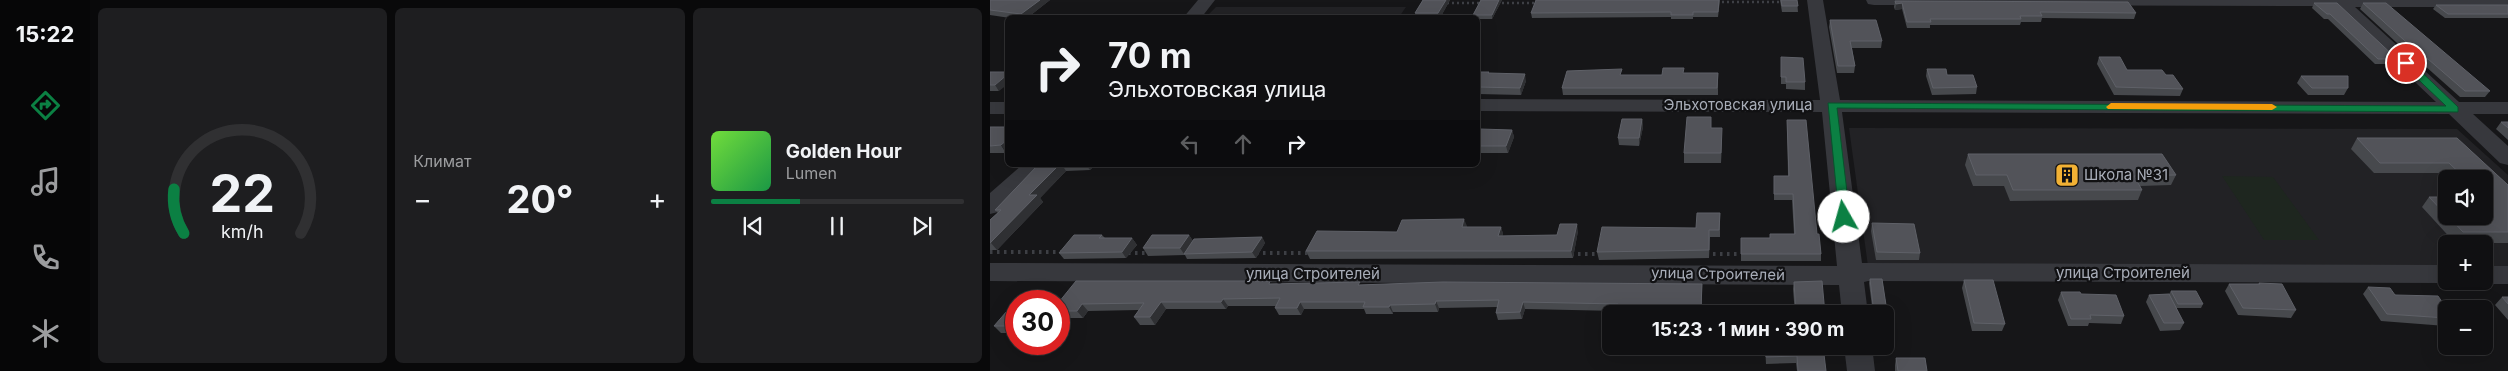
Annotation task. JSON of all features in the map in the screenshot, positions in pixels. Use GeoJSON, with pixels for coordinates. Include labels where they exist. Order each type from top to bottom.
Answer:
{"type":"FeatureCollection","features":[{"type":"Feature","properties":{"kind":"street"},"geometry":{"type":"LineString","coordinates":[[1194,15],[1207,0]]}},
{"type":"Feature","properties":{"kind":"street"},"geometry":{"type":"LineString","coordinates":[[1815,0],[1831,105],[1854,305]]}},
{"type":"Feature","properties":{"kind":"street"},"geometry":{"type":"LineString","coordinates":[[1874,0],[2508,2]]}},
{"type":"Feature","properties":{"kind":"street"},"geometry":{"type":"LineString","coordinates":[[2340,1],[2454,110],[2508,158]]}},
{"type":"Feature","properties":{"kind":"street","name":"Эльхотовская улица"},"geometry":{"type":"LineString","coordinates":[[1480,105],[1831,105],[2454,110],[2508,108]]}},
{"type":"Feature","properties":{"kind":"street"},"geometry":{"type":"LineString","coordinates":[[990,108],[1005,108]]}},
{"type":"Feature","properties":{"kind":"street"},"geometry":{"type":"LineString","coordinates":[[990,206],[1033,167]]}},
{"type":"Feature","properties":{"kind":"street","name":"улица Строителей"},"geometry":{"type":"LineString","coordinates":[[990,272],[1289,275],[1532,272],[1832,276],[1851,273],[2438,274]]}},
{"type":"Feature","properties":{"kind":"street"},"geometry":{"type":"LineString","coordinates":[[2493,274],[2508,274]]}},
{"type":"Feature","properties":{"kind":"street"},"geometry":{"type":"LineString","coordinates":[[1859,355],[1861,371]]}},
{"type":"Feature","properties":{"kind":"path"},"geometry":{"type":"LineString","coordinates":[[1715,2],[1785,2]]}},
{"type":"Feature","properties":{"kind":"path"},"geometry":{"type":"LineString","coordinates":[[1446,3],[1486,3]]}},
{"type":"Feature","properties":{"kind":"path"},"geometry":{"type":"LineString","coordinates":[[1496,3],[1546,3]]}},
{"type":"Feature","properties":{"kind":"path"},"geometry":{"type":"LineString","coordinates":[[990,252],[1070,252]]}},
{"type":"Feature","properties":{"kind":"path"},"geometry":{"type":"LineString","coordinates":[[1120,253],[1159,253]]}},
{"type":"Feature","properties":{"kind":"path"},"geometry":{"type":"LineString","coordinates":[[1249,253],[1319,253]]}},
{"type":"Feature","properties":{"kind":"path"},"geometry":{"type":"LineString","coordinates":[[1568,254],[1607,254]]}},
{"type":"Feature","properties":{"kind":"path"},"geometry":{"type":"LineString","coordinates":[[1697,254],[1747,254]]}},
{"type":"Feature","properties":{"kind":"shaded area"},"geometry":{"type":"Polygon","coordinates":[[[1216,7],[1406,7],[1400,15],[1208,15],[1216,7]]]}},
{"type":"Feature","properties":{"kind":"shaded area"},"geometry":{"type":"Polygon","coordinates":[[[1849,128],[2457,129],[2508,175],[2508,267],[2493,267],[2493,235],[2438,235],[2438,267],[1868,266],[1849,128]]]}},
{"type":"Feature","properties":{"kind":"shaded area"},"geometry":{"type":"Polygon","coordinates":[[[2222,176],[2273,177],[2319,240],[2264,240],[2222,176]]]}},
{"type":"Feature","properties":{"kind":"building"},"geometry":{"type":"Polygon","coordinates":[[[990,0],[1040,0],[1021,14],[990,10],[990,0]]]}},
{"type":"Feature","properties":{"kind":"building"},"geometry":{"type":"Polygon","coordinates":[[[1423,0],[1446,0],[1438,13],[1415,13],[1423,0]]]}},
{"type":"Feature","properties":{"kind":"building"},"geometry":{"type":"Polygon","coordinates":[[[1481,0],[1499,0],[1492,15],[1473,15],[1481,0]]]}},
{"type":"Feature","properties":{"kind":"building"},"geometry":{"type":"Polygon","coordinates":[[[1536,0],[1719,0],[1718,12],[1693,12],[1693,15],[1671,15],[1671,12],[1531,13],[1536,0]]]}},
{"type":"Feature","properties":{"kind":"building"},"geometry":{"type":"Polygon","coordinates":[[[1781,0],[1797,0],[1798,6],[1782,6],[1781,0]]]}},
{"type":"Feature","properties":{"kind":"building"},"geometry":{"type":"Polygon","coordinates":[[[1895,1],[2128,2],[2136,13],[2040,12],[2042,16],[2020,16],[2021,19],[1930,19],[1931,22],[1907,22],[1902,3],[1896,4],[1895,1]]]}},
{"type":"Feature","properties":{"kind":"building"},"geometry":{"type":"Polygon","coordinates":[[[2314,3],[2337,3],[2397,59],[2378,59],[2330,14],[2327,14],[2314,3]]]}},
{"type":"Feature","properties":{"kind":"building"},"geometry":{"type":"Polygon","coordinates":[[[2363,3],[2386,3],[2490,91],[2465,91],[2428,59],[2425,59],[2363,3]]]}},
{"type":"Feature","properties":{"kind":"building"},"geometry":{"type":"Polygon","coordinates":[[[2436,5],[2508,5],[2508,14],[2448,14],[2436,5]]]}},
{"type":"Feature","properties":{"kind":"building"},"geometry":{"type":"Polygon","coordinates":[[[1830,20],[1876,20],[1882,41],[1850,41],[1855,66],[1838,66],[1830,20]]]}},
{"type":"Feature","properties":{"kind":"building"},"geometry":{"type":"Polygon","coordinates":[[[1781,57],[1803,58],[1805,82],[1786,82],[1786,77],[1781,77],[1781,57]]]}},
{"type":"Feature","properties":{"kind":"building"},"geometry":{"type":"Polygon","coordinates":[[[2099,57],[2120,57],[2127,70],[2162,70],[2166,75],[2173,75],[2183,89],[2116,87],[2099,57]]]}},
{"type":"Feature","properties":{"kind":"building"},"geometry":{"type":"Polygon","coordinates":[[[1663,68],[1684,68],[1683,73],[1718,73],[1717,88],[1562,88],[1567,71],[1622,69],[1620,75],[1662,75],[1663,68]]]}},
{"type":"Feature","properties":{"kind":"building"},"geometry":{"type":"Polygon","coordinates":[[[1927,69],[1946,69],[1947,75],[1973,75],[1977,87],[1933,88],[1927,69]]]}},
{"type":"Feature","properties":{"kind":"building"},"geometry":{"type":"Polygon","coordinates":[[[990,72],[1005,72],[1005,77],[995,85],[990,85],[990,72]]]}},
{"type":"Feature","properties":{"kind":"building"},"geometry":{"type":"Polygon","coordinates":[[[1480,72],[1525,74],[1520,88],[1480,87],[1480,72]]]}},
{"type":"Feature","properties":{"kind":"building"},"geometry":{"type":"Polygon","coordinates":[[[2301,76],[2348,76],[2348,88],[2312,88],[2301,76]]]}},
{"type":"Feature","properties":{"kind":"building"},"geometry":{"type":"Polygon","coordinates":[[[1687,117],[1711,117],[1711,128],[1722,128],[1721,153],[1684,153],[1687,117]]]}},
{"type":"Feature","properties":{"kind":"building"},"geometry":{"type":"Polygon","coordinates":[[[1622,119],[1642,119],[1639,138],[1618,138],[1622,119]]]}},
{"type":"Feature","properties":{"kind":"building"},"geometry":{"type":"Polygon","coordinates":[[[1787,120],[1806,120],[1817,234],[1819,234],[1821,254],[1741,254],[1741,238],[1770,238],[1770,234],[1795,234],[1793,194],[1774,194],[1774,176],[1789,176],[1787,120]]]}},
{"type":"Feature","properties":{"kind":"building"},"geometry":{"type":"Polygon","coordinates":[[[2501,122],[2508,122],[2508,128],[2501,122]]]}},
{"type":"Feature","properties":{"kind":"building"},"geometry":{"type":"Polygon","coordinates":[[[990,127],[1005,127],[1005,142],[1001,145],[990,146],[990,127]]]}},
{"type":"Feature","properties":{"kind":"building"},"geometry":{"type":"Polygon","coordinates":[[[1480,129],[1512,130],[1506,146],[1480,146],[1480,129]]]}},
{"type":"Feature","properties":{"kind":"building"},"geometry":{"type":"Polygon","coordinates":[[[2357,138],[2457,138],[2492,170],[2456,170],[2449,163],[2380,163],[2357,138]]]}},
{"type":"Feature","properties":{"kind":"building","name":"Школа №31"},"geometry":{"type":"Polygon","coordinates":[[[1968,154],[2162,154],[2176,175],[2134,176],[2142,190],[2013,190],[2007,175],[1976,175],[1968,154]]]}},
{"type":"Feature","properties":{"kind":"building"},"geometry":{"type":"Polygon","coordinates":[[[1036,167],[1057,167],[1029,195],[1037,195],[990,243],[990,220],[1001,210],[995,210],[1036,167]]]}},
{"type":"Feature","properties":{"kind":"building"},"geometry":{"type":"Polygon","coordinates":[[[2493,171],[2508,185],[2508,232],[2463,232],[2456,225],[2493,225],[2493,171]]]}},
{"type":"Feature","properties":{"kind":"building"},"geometry":{"type":"Polygon","coordinates":[[[2429,197],[2438,197],[2438,207],[2429,197]]]}},
{"type":"Feature","properties":{"kind":"building"},"geometry":{"type":"Polygon","coordinates":[[[1697,213],[1720,213],[1719,230],[1709,230],[1709,250],[1597,252],[1602,227],[1696,228],[1697,213]]]}},
{"type":"Feature","properties":{"kind":"building"},"geometry":{"type":"Polygon","coordinates":[[[1464,219],[1462,227],[1501,227],[1498,236],[1557,235],[1560,224],[1577,224],[1571,251],[1306,251],[1317,231],[1397,232],[1402,220],[1464,219]]]}},
{"type":"Feature","properties":{"kind":"building"},"geometry":{"type":"Polygon","coordinates":[[[1872,223],[1914,224],[1920,253],[1877,252],[1872,223]]]}},
{"type":"Feature","properties":{"kind":"building"},"geometry":{"type":"Polygon","coordinates":[[[1074,235],[1102,235],[1099,238],[1132,238],[1122,252],[1059,253],[1074,235]]]}},
{"type":"Feature","properties":{"kind":"building"},"geometry":{"type":"Polygon","coordinates":[[[1152,235],[1189,235],[1180,248],[1143,248],[1152,235]]]}},
{"type":"Feature","properties":{"kind":"building"},"geometry":{"type":"Polygon","coordinates":[[[1262,237],[1252,252],[1184,254],[1194,239],[1262,237]]]}},
{"type":"Feature","properties":{"kind":"building"},"geometry":{"type":"Polygon","coordinates":[[[1870,279],[1882,279],[1886,305],[1873,305],[1870,279]]]}},
{"type":"Feature","properties":{"kind":"building"},"geometry":{"type":"Polygon","coordinates":[[[1964,280],[1993,280],[2005,324],[1974,323],[1964,280]]]}},
{"type":"Feature","properties":{"kind":"building"},"geometry":{"type":"Polygon","coordinates":[[[1076,281],[1270,281],[1269,284],[1360,282],[1358,285],[1443,282],[1702,284],[1701,305],[1523,302],[1520,312],[1496,313],[1499,300],[1436,301],[1435,304],[1390,305],[1389,307],[1363,307],[1365,302],[1300,302],[1297,308],[1275,308],[1280,298],[1223,299],[1221,302],[1161,302],[1150,317],[1134,317],[1144,303],[1082,304],[1077,311],[1070,311],[1069,290],[1076,281]]]}},
{"type":"Feature","properties":{"kind":"building"},"geometry":{"type":"Polygon","coordinates":[[[1822,281],[1824,305],[1795,305],[1794,282],[1822,281]]]}},
{"type":"Feature","properties":{"kind":"building"},"geometry":{"type":"Polygon","coordinates":[[[2229,284],[2282,284],[2296,310],[2243,308],[2229,284]]]}},
{"type":"Feature","properties":{"kind":"building"},"geometry":{"type":"Polygon","coordinates":[[[2368,287],[2390,288],[2395,295],[2438,296],[2441,300],[2438,300],[2438,317],[2387,314],[2368,287]]]}},
{"type":"Feature","properties":{"kind":"building"},"geometry":{"type":"Polygon","coordinates":[[[2171,291],[2196,291],[2203,304],[2178,304],[2171,291]]]}},
{"type":"Feature","properties":{"kind":"building"},"geometry":{"type":"Polygon","coordinates":[[[2061,292],[2116,295],[2124,316],[2090,315],[2091,319],[2071,319],[2061,292]]]}},
{"type":"Feature","properties":{"kind":"building"},"geometry":{"type":"Polygon","coordinates":[[[2169,294],[2184,323],[2164,323],[2149,295],[2169,294]]]}},
{"type":"Feature","properties":{"kind":"building"},"geometry":{"type":"Polygon","coordinates":[[[2502,297],[2508,297],[2508,304],[2502,297]]]}},
{"type":"Feature","properties":{"kind":"building"},"geometry":{"type":"Polygon","coordinates":[[[1005,313],[1005,326],[994,326],[1005,313]]]}},
{"type":"Feature","properties":{"kind":"building"},"geometry":{"type":"Polygon","coordinates":[[[1766,355],[1824,355],[1826,371],[1798,371],[1797,356],[1766,357],[1766,355]]]}},
{"type":"Feature","properties":{"kind":"building"},"geometry":{"type":"Polygon","coordinates":[[[1896,358],[1925,358],[1927,371],[1898,371],[1896,358]]]}},
{"type":"Feature","properties":{"kind":"slow traffic"},"geometry":{"type":"LineString","coordinates":[[2111,107],[2272,107]]}},
{"type":"Feature","properties":{"kind":"place","name":"Школа №31"},"geometry":{"type":"Point","coordinates":[2067,175]}},
{"type":"Feature","properties":{"kind":"route"},"geometry":{"type":"LineString","coordinates":[[1844,217],[1831,105],[2454,110],[2406,63]]}}]}
